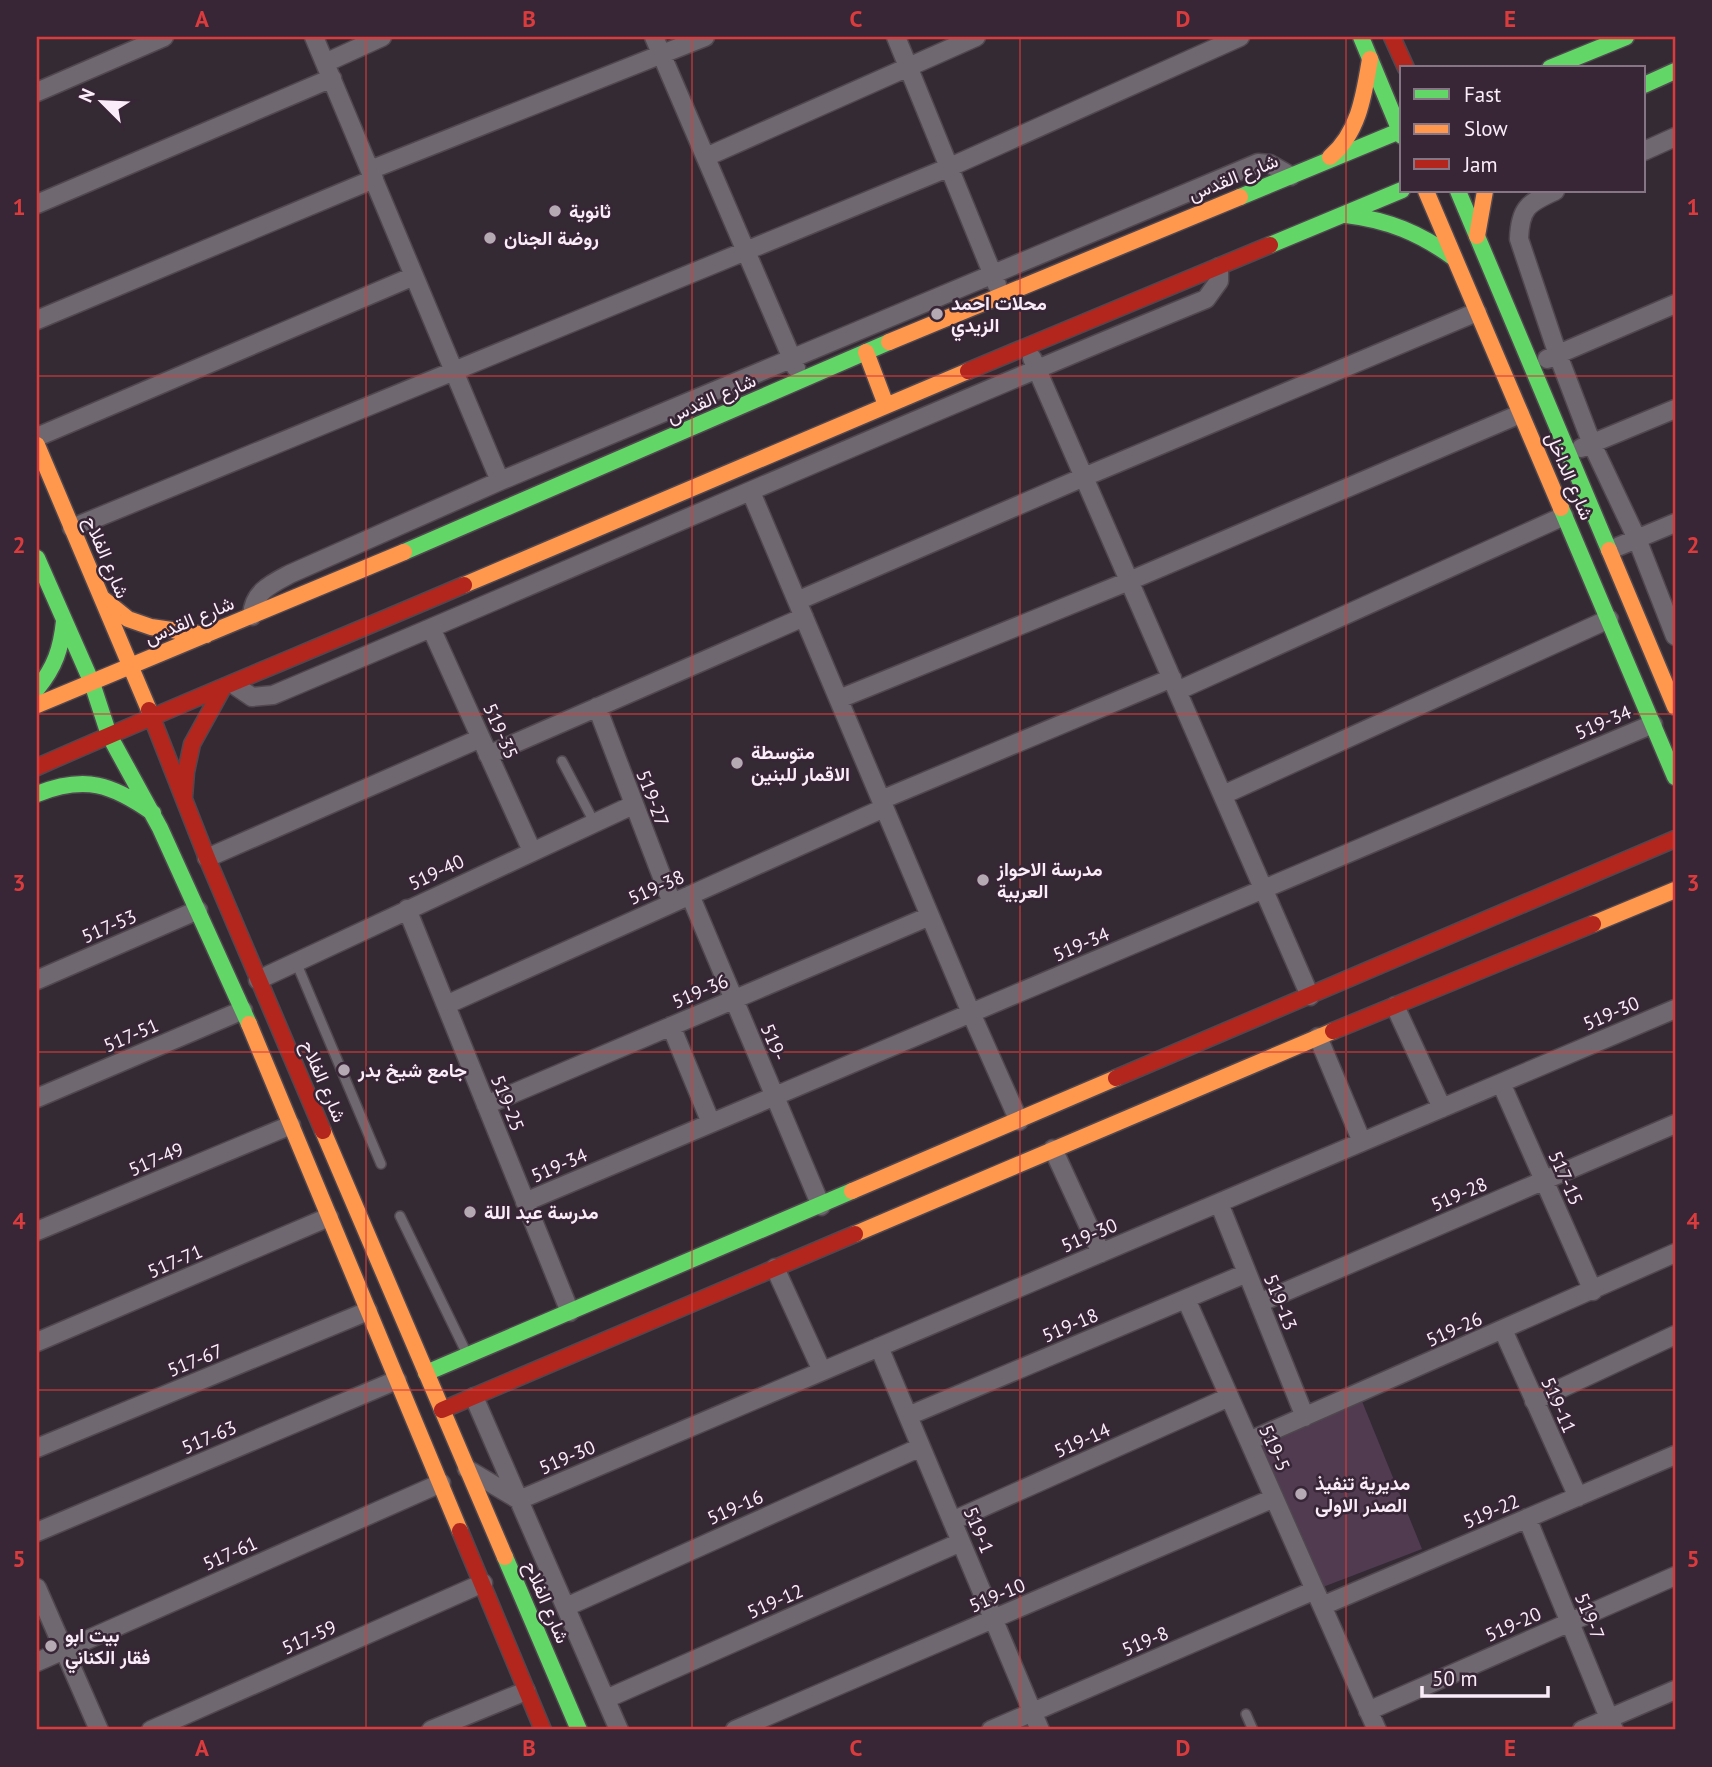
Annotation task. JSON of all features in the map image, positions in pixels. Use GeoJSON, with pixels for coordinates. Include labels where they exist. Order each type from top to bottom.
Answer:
{"type":"FeatureCollection","features":[{"type":"Feature","properties":{"kind":"main road"},"geometry":{"type":"LineString","coordinates":[[1361,37],[1400,127]]}},
{"type":"Feature","properties":{"kind":"main road"},"geometry":{"type":"LineString","coordinates":[[1392,37],[1405,66]]}},
{"type":"Feature","properties":{"kind":"main road"},"geometry":{"type":"LineString","coordinates":[[1555,66],[1626,37]]}},
{"type":"Feature","properties":{"kind":"main road"},"geometry":{"type":"LineString","coordinates":[[1317,165],[1340,150],[1350,134],[1361,107],[1370,59]]}},
{"type":"Feature","properties":{"kind":"main road"},"geometry":{"type":"LineString","coordinates":[[1646,84],[1675,71]]}},
{"type":"Feature","properties":{"kind":"main road","name":"شارع القدس"},"geometry":{"type":"LineString","coordinates":[[37,705],[511,508],[1001,295],[1400,133]]}},
{"type":"Feature","properties":{"kind":"main road"},"geometry":{"type":"LineString","coordinates":[[37,767],[886,405],[1400,191]]}},
{"type":"Feature","properties":{"kind":"main road","name":"شارع الداخل"},"geometry":{"type":"LineString","coordinates":[[1426,192],[1675,777]]}},
{"type":"Feature","properties":{"kind":"main road","name":"شارع الداخل"},"geometry":{"type":"LineString","coordinates":[[1458,192],[1675,707]]}},
{"type":"Feature","properties":{"kind":"main road"},"geometry":{"type":"LineString","coordinates":[[1477,236],[1485,192]]}},
{"type":"Feature","properties":{"kind":"main road"},"geometry":{"type":"LineString","coordinates":[[1343,215],[1376,217],[1402,225],[1430,240],[1454,258]]}},
{"type":"Feature","properties":{"kind":"main road"},"geometry":{"type":"LineString","coordinates":[[866,352],[886,405]]}},
{"type":"Feature","properties":{"kind":"main road","name":"شارع الفلاح"},"geometry":{"type":"LineString","coordinates":[[37,445],[152,716],[258,980],[579,1730]]}},
{"type":"Feature","properties":{"kind":"main road"},"geometry":{"type":"LineString","coordinates":[[37,558],[92,683],[110,734],[153,813],[243,1010],[543,1730]]}},
{"type":"Feature","properties":{"kind":"main road"},"geometry":{"type":"LineString","coordinates":[[102,598],[128,619],[183,634],[207,635]]}},
{"type":"Feature","properties":{"kind":"main road"},"geometry":{"type":"LineString","coordinates":[[37,689],[60,657],[64,621]]}},
{"type":"Feature","properties":{"kind":"main road"},"geometry":{"type":"LineString","coordinates":[[184,797],[192,744],[228,686]]}},
{"type":"Feature","properties":{"kind":"main road"},"geometry":{"type":"LineString","coordinates":[[37,794],[55,786],[81,782],[103,785],[135,799],[153,813]]}},
{"type":"Feature","properties":{"kind":"main road"},"geometry":{"type":"LineString","coordinates":[[442,1410],[1053,1149],[1084,1115],[1310,996],[1675,839]]}},
{"type":"Feature","properties":{"kind":"main road"},"geometry":{"type":"LineString","coordinates":[[426,1373],[1019,1121],[1084,1115],[1318,1037],[1675,890]]}},
{"type":"Feature","properties":{"kind":"street"},"geometry":{"type":"LineString","coordinates":[[37,92],[164,37]]}},
{"type":"Feature","properties":{"kind":"street"},"geometry":{"type":"LineString","coordinates":[[314,37],[500,481]]}},
{"type":"Feature","properties":{"kind":"street"},"geometry":{"type":"LineString","coordinates":[[37,204],[328,71],[382,37]]}},
{"type":"Feature","properties":{"kind":"street"},"geometry":{"type":"LineString","coordinates":[[654,37],[801,381]]}},
{"type":"Feature","properties":{"kind":"street"},"geometry":{"type":"LineString","coordinates":[[37,320],[372,175],[705,37]]}},
{"type":"Feature","properties":{"kind":"street"},"geometry":{"type":"LineString","coordinates":[[897,37],[1001,295]]}},
{"type":"Feature","properties":{"kind":"street"},"geometry":{"type":"LineString","coordinates":[[706,157],[976,37]]}},
{"type":"Feature","properties":{"kind":"street"},"geometry":{"type":"LineString","coordinates":[[72,528],[454,372],[745,249],[950,167],[1240,37]]}},
{"type":"Feature","properties":{"kind":"street"},"geometry":{"type":"LineString","coordinates":[[1646,150],[1675,137]]}},
{"type":"Feature","properties":{"kind":"street"},"geometry":{"type":"LineString","coordinates":[[252,616],[252,607],[258,594],[290,573],[500,481],[1258,163],[1270,164],[1291,176]]}},
{"type":"Feature","properties":{"kind":"street"},"geometry":{"type":"LineString","coordinates":[[1553,192],[1533,201],[1524,211],[1519,223],[1519,239],[1558,355],[1592,444],[1637,539],[1675,636]]}},
{"type":"Feature","properties":{"kind":"street"},"geometry":{"type":"LineString","coordinates":[[228,686],[251,697],[273,695],[1037,368],[1206,299],[1219,281],[1219,267]]}},
{"type":"Feature","properties":{"kind":"street"},"geometry":{"type":"LineString","coordinates":[[37,437],[414,276]]}},
{"type":"Feature","properties":{"kind":"street"},"geometry":{"type":"LineString","coordinates":[[1531,366],[1675,303]]}},
{"type":"Feature","properties":{"kind":"street"},"geometry":{"type":"LineString","coordinates":[[488,755],[597,707],[1084,477],[1477,312]]}},
{"type":"Feature","properties":{"kind":"street"},"geometry":{"type":"LineString","coordinates":[[1028,347],[1310,996]]}},
{"type":"Feature","properties":{"kind":"street"},"geometry":{"type":"LineString","coordinates":[[1568,453],[1675,409]]}},
{"type":"Feature","properties":{"kind":"street"},"geometry":{"type":"LineString","coordinates":[[839,699],[1129,581],[1520,414]]}},
{"type":"Feature","properties":{"kind":"street"},"geometry":{"type":"LineString","coordinates":[[751,492],[1019,1121]]}},
{"type":"Feature","properties":{"kind":"street","name":"519-38"},"geometry":{"type":"LineString","coordinates":[[446,1005],[883,804],[1175,684],[1564,516]]}},
{"type":"Feature","properties":{"kind":"street"},"geometry":{"type":"LineString","coordinates":[[1610,550],[1675,523]]}},
{"type":"Feature","properties":{"kind":"street"},"geometry":{"type":"LineString","coordinates":[[1223,794],[1609,619]]}},
{"type":"Feature","properties":{"kind":"street","name":"519-35"},"geometry":{"type":"LineString","coordinates":[[431,628],[532,850]]}},
{"type":"Feature","properties":{"kind":"street","name":"519-27"},"geometry":{"type":"LineString","coordinates":[[597,707],[672,903]]}},
{"type":"Feature","properties":{"kind":"street","name":"519-34"},"geometry":{"type":"LineString","coordinates":[[525,1202],[1653,724]]}},
{"type":"Feature","properties":{"kind":"street"},"geometry":{"type":"LineString","coordinates":[[207,858],[481,738]]}},
{"type":"Feature","properties":{"kind":"street","name":"519-40"},"geometry":{"type":"LineString","coordinates":[[258,980],[633,805]]}},
{"type":"Feature","properties":{"kind":"street","name":"519-"},"geometry":{"type":"LineString","coordinates":[[690,895],[821,1206]]}},
{"type":"Feature","properties":{"kind":"street","name":"519-25"},"geometry":{"type":"LineString","coordinates":[[407,909],[570,1312]]}},
{"type":"Feature","properties":{"kind":"street","name":"517-53"},"geometry":{"type":"LineString","coordinates":[[37,980],[198,910]]}},
{"type":"Feature","properties":{"kind":"street","name":"519-36"},"geometry":{"type":"LineString","coordinates":[[486,1105],[930,916]]}},
{"type":"Feature","properties":{"kind":"street"},"geometry":{"type":"LineString","coordinates":[[1395,1006],[1441,1108]]}},
{"type":"Feature","properties":{"kind":"street","name":"519-30"},"geometry":{"type":"LineString","coordinates":[[519,1500],[1675,1009]]}},
{"type":"Feature","properties":{"kind":"street","name":"517-51"},"geometry":{"type":"LineString","coordinates":[[37,1098],[243,1010]]}},
{"type":"Feature","properties":{"kind":"street"},"geometry":{"type":"LineString","coordinates":[[671,1026],[711,1123]]}},
{"type":"Feature","properties":{"kind":"street"},"geometry":{"type":"LineString","coordinates":[[1318,1037],[1362,1142]]}},
{"type":"Feature","properties":{"kind":"street","name":"517-15"},"geometry":{"type":"LineString","coordinates":[[1501,1083],[1593,1291]]}},
{"type":"Feature","properties":{"kind":"street","name":"519-28"},"geometry":{"type":"LineString","coordinates":[[1259,1303],[1675,1124]]}},
{"type":"Feature","properties":{"kind":"street","name":"517-49"},"geometry":{"type":"LineString","coordinates":[[37,1231],[291,1125]]}},
{"type":"Feature","properties":{"kind":"street"},"geometry":{"type":"LineString","coordinates":[[1053,1149],[1101,1253]]}},
{"type":"Feature","properties":{"kind":"street","name":"519-13"},"geometry":{"type":"LineString","coordinates":[[1219,1203],[1305,1417]]}},
{"type":"Feature","properties":{"kind":"street","name":"517-71"},"geometry":{"type":"LineString","coordinates":[[37,1342],[329,1217]]}},
{"type":"Feature","properties":{"kind":"street","name":"519-26"},"geometry":{"type":"LineString","coordinates":[[1249,1441],[1675,1254]]}},
{"type":"Feature","properties":{"kind":"street"},"geometry":{"type":"LineString","coordinates":[[775,1268],[822,1371]]}},
{"type":"Feature","properties":{"kind":"street","name":"519-18"},"geometry":{"type":"LineString","coordinates":[[908,1416],[1247,1273]]}},
{"type":"Feature","properties":{"kind":"street","name":"519-5"},"geometry":{"type":"LineString","coordinates":[[1186,1299],[1377,1730]]}},
{"type":"Feature","properties":{"kind":"street","name":"517-67"},"geometry":{"type":"LineString","coordinates":[[37,1448],[368,1311]]}},
{"type":"Feature","properties":{"kind":"street","name":"519-11"},"geometry":{"type":"LineString","coordinates":[[1503,1330],[1578,1497]]}},
{"type":"Feature","properties":{"kind":"street"},"geometry":{"type":"LineString","coordinates":[[1534,1401],[1675,1335]]}},
{"type":"Feature","properties":{"kind":"street","name":"519-1"},"geometry":{"type":"LineString","coordinates":[[879,1347],[1040,1730]]}},
{"type":"Feature","properties":{"kind":"street","name":"517-63"},"geometry":{"type":"LineString","coordinates":[[37,1532],[397,1380]]}},
{"type":"Feature","properties":{"kind":"street"},"geometry":{"type":"LineString","coordinates":[[474,1396],[620,1730]]}},
{"type":"Feature","properties":{"kind":"street","name":"519-14"},"geometry":{"type":"LineString","coordinates":[[952,1521],[1229,1396]]}},
{"type":"Feature","properties":{"kind":"street","name":"519-16"},"geometry":{"type":"LineString","coordinates":[[566,1607],[921,1447]]}},
{"type":"Feature","properties":{"kind":"street","name":"519-22"},"geometry":{"type":"LineString","coordinates":[[1319,1598],[1527,1518],[1675,1455]]}},
{"type":"Feature","properties":{"kind":"street"},"geometry":{"type":"LineString","coordinates":[[467,1469],[519,1500]]}},
{"type":"Feature","properties":{"kind":"street","name":"517-61"},"geometry":{"type":"LineString","coordinates":[[37,1662],[441,1483]]}},
{"type":"Feature","properties":{"kind":"street","name":"519-10"},"geometry":{"type":"LineString","coordinates":[[736,1730],[1274,1498]]}},
{"type":"Feature","properties":{"kind":"street","name":"519-7"},"geometry":{"type":"LineString","coordinates":[[1527,1518],[1611,1724]]}},
{"type":"Feature","properties":{"kind":"street","name":"519-12"},"geometry":{"type":"LineString","coordinates":[[606,1699],[961,1542]]}},
{"type":"Feature","properties":{"kind":"street","name":"519-20"},"geometry":{"type":"LineString","coordinates":[[1368,1710],[1675,1576]]}},
{"type":"Feature","properties":{"kind":"street","name":"517-59"},"geometry":{"type":"LineString","coordinates":[[151,1730],[483,1583]]}},
{"type":"Feature","properties":{"kind":"street"},"geometry":{"type":"LineString","coordinates":[[37,1588],[99,1730]]}},
{"type":"Feature","properties":{"kind":"street","name":"519-8"},"geometry":{"type":"LineString","coordinates":[[991,1730],[1319,1598]]}},
{"type":"Feature","properties":{"kind":"street"},"geometry":{"type":"LineString","coordinates":[[431,1730],[526,1690]]}},
{"type":"Feature","properties":{"kind":"street"},"geometry":{"type":"LineString","coordinates":[[1582,1730],[1611,1724],[1675,1690]]}},
{"type":"Feature","properties":{"kind":"lane"},"geometry":{"type":"LineString","coordinates":[[562,761],[594,822]]}},
{"type":"Feature","properties":{"kind":"lane"},"geometry":{"type":"LineString","coordinates":[[296,962],[381,1164]]}},
{"type":"Feature","properties":{"kind":"lane"},"geometry":{"type":"LineString","coordinates":[[400,1216],[468,1355]]}},
{"type":"Feature","properties":{"kind":"lane"},"geometry":{"type":"LineString","coordinates":[[1246,1714],[1253,1730]]}},
{"type":"Feature","properties":{"kind":"shaded area"},"geometry":{"type":"Polygon","coordinates":[[[1359,1394],[1422,1549],[1315,1590],[1249,1441],[1359,1394]]]}},
{"type":"Feature","properties":{"kind":"traffic: fast"},"geometry":{"type":"LineString","coordinates":[[1361,37],[1400,131]]}},
{"type":"Feature","properties":{"kind":"traffic: fast"},"geometry":{"type":"LineString","coordinates":[[1555,66],[1626,37]]}},
{"type":"Feature","properties":{"kind":"traffic: fast"},"geometry":{"type":"LineString","coordinates":[[1646,84],[1675,71]]}},
{"type":"Feature","properties":{"kind":"traffic: fast"},"geometry":{"type":"LineString","coordinates":[[1240,197],[1400,131]]}},
{"type":"Feature","properties":{"kind":"traffic: fast"},"geometry":{"type":"LineString","coordinates":[[1270,245],[1400,191]]}},
{"type":"Feature","properties":{"kind":"traffic: fast"},"geometry":{"type":"LineString","coordinates":[[1458,192],[1609,550]]}},
{"type":"Feature","properties":{"kind":"traffic: fast"},"geometry":{"type":"LineString","coordinates":[[1346,215],[1376,220],[1403,229],[1429,241],[1454,258]]}},
{"type":"Feature","properties":{"kind":"traffic: fast"},"geometry":{"type":"LineString","coordinates":[[404,552],[889,342]]}},
{"type":"Feature","properties":{"kind":"traffic: fast"},"geometry":{"type":"LineString","coordinates":[[1561,508],[1675,777]]}},
{"type":"Feature","properties":{"kind":"traffic: fast"},"geometry":{"type":"LineString","coordinates":[[37,558],[92,683],[109,735],[160,828],[249,1024]]}},
{"type":"Feature","properties":{"kind":"traffic: fast"},"geometry":{"type":"LineString","coordinates":[[37,689],[56,657],[64,621]]}},
{"type":"Feature","properties":{"kind":"traffic: fast"},"geometry":{"type":"LineString","coordinates":[[37,794],[70,785],[98,786],[124,795],[153,813]]}},
{"type":"Feature","properties":{"kind":"traffic: fast"},"geometry":{"type":"LineString","coordinates":[[426,1373],[852,1191]]}},
{"type":"Feature","properties":{"kind":"traffic: fast"},"geometry":{"type":"LineString","coordinates":[[505,1557],[579,1730]]}},
{"type":"Feature","properties":{"kind":"traffic: slow"},"geometry":{"type":"LineString","coordinates":[[1330,157],[1348,136],[1359,112],[1370,59]]}},
{"type":"Feature","properties":{"kind":"traffic: slow"},"geometry":{"type":"LineString","coordinates":[[1426,192],[1561,508]]}},
{"type":"Feature","properties":{"kind":"traffic: slow"},"geometry":{"type":"LineString","coordinates":[[1477,236],[1485,192]]}},
{"type":"Feature","properties":{"kind":"traffic: slow"},"geometry":{"type":"LineString","coordinates":[[889,342],[1240,197]]}},
{"type":"Feature","properties":{"kind":"traffic: slow"},"geometry":{"type":"LineString","coordinates":[[866,352],[886,405]]}},
{"type":"Feature","properties":{"kind":"traffic: slow"},"geometry":{"type":"LineString","coordinates":[[464,585],[968,371]]}},
{"type":"Feature","properties":{"kind":"traffic: slow"},"geometry":{"type":"LineString","coordinates":[[37,445],[149,710]]}},
{"type":"Feature","properties":{"kind":"traffic: slow"},"geometry":{"type":"LineString","coordinates":[[1609,550],[1675,707]]}},
{"type":"Feature","properties":{"kind":"traffic: slow"},"geometry":{"type":"LineString","coordinates":[[37,705],[404,552]]}},
{"type":"Feature","properties":{"kind":"traffic: slow"},"geometry":{"type":"LineString","coordinates":[[102,598],[128,619],[151,627],[206,635]]}},
{"type":"Feature","properties":{"kind":"traffic: slow"},"geometry":{"type":"LineString","coordinates":[[1593,924],[1675,890]]}},
{"type":"Feature","properties":{"kind":"traffic: slow"},"geometry":{"type":"LineString","coordinates":[[249,1024],[460,1531]]}},
{"type":"Feature","properties":{"kind":"traffic: slow"},"geometry":{"type":"LineString","coordinates":[[855,1234],[1333,1031]]}},
{"type":"Feature","properties":{"kind":"traffic: slow"},"geometry":{"type":"LineString","coordinates":[[852,1191],[1116,1078]]}},
{"type":"Feature","properties":{"kind":"traffic: slow"},"geometry":{"type":"LineString","coordinates":[[323,1131],[505,1557]]}},
{"type":"Feature","properties":{"kind":"traffic: jam"},"geometry":{"type":"LineString","coordinates":[[1392,37],[1405,66]]}},
{"type":"Feature","properties":{"kind":"traffic: jam"},"geometry":{"type":"LineString","coordinates":[[968,371],[1270,245]]}},
{"type":"Feature","properties":{"kind":"traffic: jam"},"geometry":{"type":"LineString","coordinates":[[37,767],[464,585]]}},
{"type":"Feature","properties":{"kind":"traffic: jam"},"geometry":{"type":"LineString","coordinates":[[184,797],[192,744],[223,688]]}},
{"type":"Feature","properties":{"kind":"traffic: jam"},"geometry":{"type":"LineString","coordinates":[[149,710],[207,858],[323,1131]]}},
{"type":"Feature","properties":{"kind":"traffic: jam"},"geometry":{"type":"LineString","coordinates":[[1116,1078],[1675,839]]}},
{"type":"Feature","properties":{"kind":"traffic: jam"},"geometry":{"type":"LineString","coordinates":[[1333,1031],[1593,924]]}},
{"type":"Feature","properties":{"kind":"traffic: jam"},"geometry":{"type":"LineString","coordinates":[[442,1410],[855,1234]]}},
{"type":"Feature","properties":{"kind":"traffic: jam"},"geometry":{"type":"LineString","coordinates":[[460,1531],[543,1730]]}},
{"type":"Feature","properties":{"kind":"place","name":"ثانوية"},"geometry":{"type":"Point","coordinates":[555,211]}},
{"type":"Feature","properties":{"kind":"place","name":"روضة الجنان"},"geometry":{"type":"Point","coordinates":[490,238]}},
{"type":"Feature","properties":{"kind":"place","name":"محلات احمد الزيدي"},"geometry":{"type":"Point","coordinates":[937,314]}},
{"type":"Feature","properties":{"kind":"place","name":"متوسطة الاقمار للبنين"},"geometry":{"type":"Point","coordinates":[737,763]}},
{"type":"Feature","properties":{"kind":"place","name":"مدرسة الاحواز العربية"},"geometry":{"type":"Point","coordinates":[983,880]}},
{"type":"Feature","properties":{"kind":"place","name":"جامع شيخ بدر"},"geometry":{"type":"Point","coordinates":[344,1070]}},
{"type":"Feature","properties":{"kind":"place","name":"مدرسة عبد اللة"},"geometry":{"type":"Point","coordinates":[470,1212]}},
{"type":"Feature","properties":{"kind":"place","name":"مديرية تنفيذ الصدر الاولى"},"geometry":{"type":"Point","coordinates":[1301,1494]}},
{"type":"Feature","properties":{"kind":"place","name":"بيت ابو فقار الكناني"},"geometry":{"type":"Point","coordinates":[51,1646]}}]}
